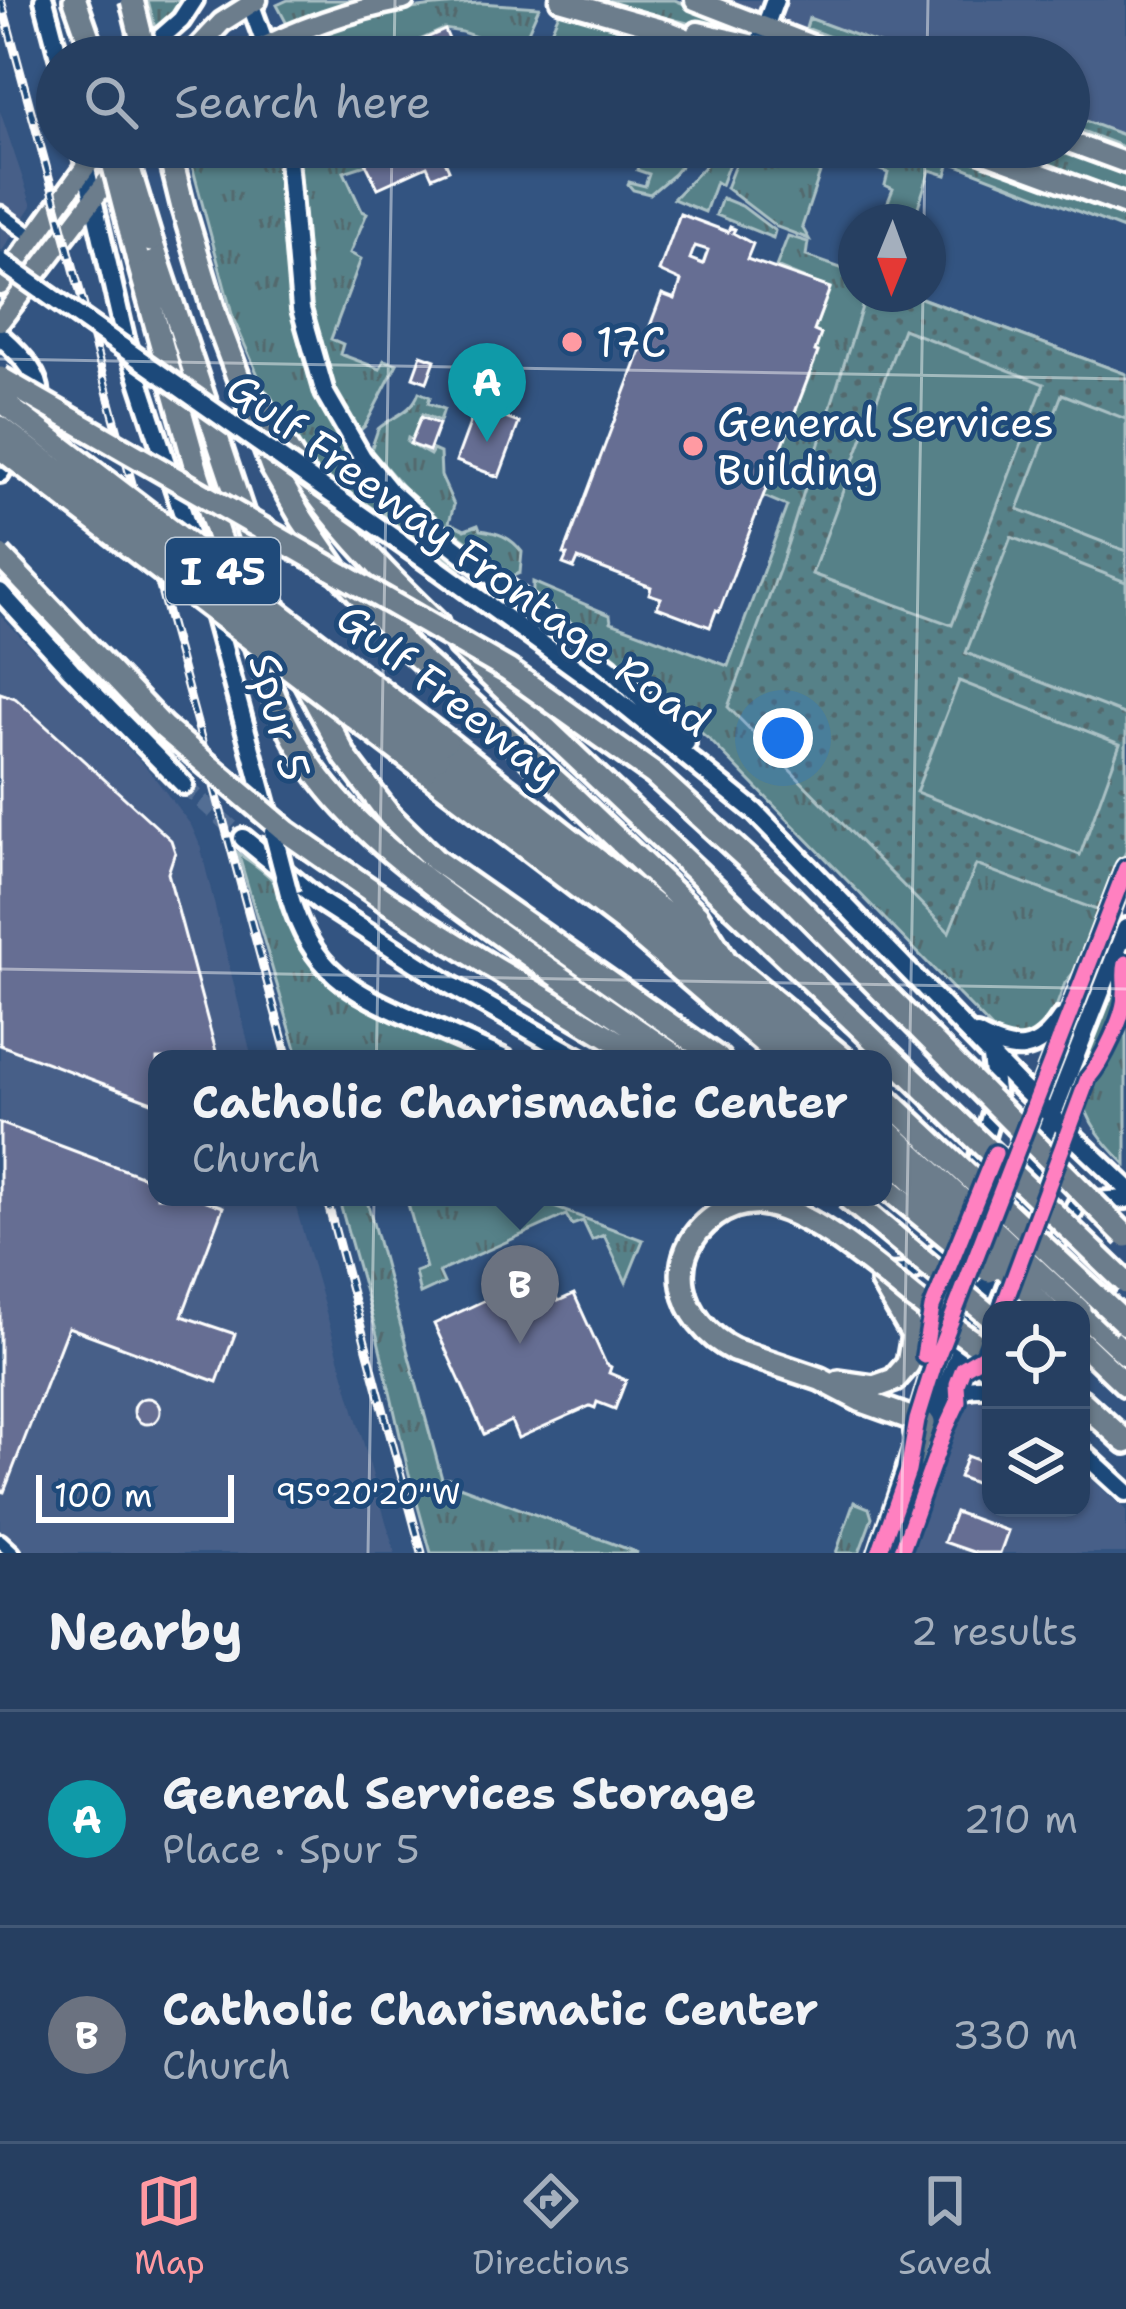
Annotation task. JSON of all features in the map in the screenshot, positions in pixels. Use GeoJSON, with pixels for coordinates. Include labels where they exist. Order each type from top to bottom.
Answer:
{"type":"FeatureCollection","features":[{"type":"Feature","properties":{"kind":"highway"},"geometry":{"type":"LineString","coordinates":[[132,0],[139,36]]}},
{"type":"Feature","properties":{"kind":"highway"},"geometry":{"type":"LineString","coordinates":[[76,3],[80,36]]}},
{"type":"Feature","properties":{"kind":"highway"},"geometry":{"type":"LineString","coordinates":[[76,3],[88,36]]}},
{"type":"Feature","properties":{"kind":"highway"},"geometry":{"type":"LineString","coordinates":[[114,168],[272,602],[308,689],[346,758],[390,816],[435,860],[706,1050]]}},
{"type":"Feature","properties":{"kind":"highway"},"geometry":{"type":"LineString","coordinates":[[127,168],[198,475],[264,673],[314,771],[413,871],[667,1050]]}},
{"type":"Feature","properties":{"kind":"highway"},"geometry":{"type":"LineString","coordinates":[[173,168],[217,321],[272,467],[339,573],[409,649],[697,914],[726,961]]}},
{"type":"Feature","properties":{"kind":"highway"},"geometry":{"type":"LineString","coordinates":[[217,321],[284,446],[331,512],[386,574],[884,1050]]}},
{"type":"Feature","properties":{"kind":"highway"},"geometry":{"type":"LineString","coordinates":[[0,378],[508,670],[654,775],[788,896],[1126,1236]]}},
{"type":"Feature","properties":{"kind":"highway","name":"Gulf Freeway"},"geometry":{"type":"LineString","coordinates":[[0,400],[436,757],[773,1050]]}},
{"type":"Feature","properties":{"kind":"highway","name":"Gulf Freeway"},"geometry":{"type":"LineString","coordinates":[[0,427],[622,898],[801,1050]]}},
{"type":"Feature","properties":{"kind":"highway","name":"Gulf Freeway"},"geometry":{"type":"LineString","coordinates":[[0,448],[726,961],[833,1050]]}},
{"type":"Feature","properties":{"kind":"highway"},"geometry":{"type":"LineString","coordinates":[[0,556],[163,728],[287,832],[385,900],[631,1050]]}},
{"type":"Feature","properties":{"kind":"highway"},"geometry":{"type":"LineString","coordinates":[[892,1058],[1126,1283]]}},
{"type":"Feature","properties":{"kind":"highway"},"geometry":{"type":"LineString","coordinates":[[892,1104],[1126,1324]]}},
{"type":"Feature","properties":{"kind":"highway"},"geometry":{"type":"LineString","coordinates":[[892,1134],[1069,1301]]}},
{"type":"Feature","properties":{"kind":"highway"},"geometry":{"type":"LineString","coordinates":[[892,1161],[1039,1301]]}},
{"type":"Feature","properties":{"kind":"highway"},"geometry":{"type":"LineString","coordinates":[[892,1191],[1025,1301]]}},
{"type":"Feature","properties":{"kind":"highway"},"geometry":{"type":"LineString","coordinates":[[736,1206],[699,1228],[686,1246],[681,1272],[689,1303],[704,1328],[734,1350],[820,1379],[860,1400],[924,1423],[913,1467]]}},
{"type":"Feature","properties":{"kind":"highway"},"geometry":{"type":"LineString","coordinates":[[768,1206],[808,1221],[982,1347]]}},
{"type":"Feature","properties":{"kind":"highway"},"geometry":{"type":"LineString","coordinates":[[858,1206],[982,1309]]}},
{"type":"Feature","properties":{"kind":"highway"},"geometry":{"type":"LineString","coordinates":[[879,1206],[946,1263],[966,1294]]}},
{"type":"Feature","properties":{"kind":"highway"},"geometry":{"type":"LineString","coordinates":[[820,1379],[874,1387],[894,1380],[908,1364],[913,1335],[876,1276]]}},
{"type":"Feature","properties":{"kind":"highway"},"geometry":{"type":"LineString","coordinates":[[1090,1320],[1126,1354]]}},
{"type":"Feature","properties":{"kind":"highway"},"geometry":{"type":"LineString","coordinates":[[1090,1352],[1122,1381]]}},
{"type":"Feature","properties":{"kind":"highway"},"geometry":{"type":"LineString","coordinates":[[1090,1409],[1123,1440]]}},
{"type":"Feature","properties":{"kind":"highway"},"geometry":{"type":"LineString","coordinates":[[1090,1421],[1123,1440]]}},
{"type":"Feature","properties":{"kind":"main road"},"geometry":{"type":"LineString","coordinates":[[44,0],[53,36]]}},
{"type":"Feature","properties":{"kind":"main road"},"geometry":{"type":"LineString","coordinates":[[165,36],[194,0]]}},
{"type":"Feature","properties":{"kind":"main road"},"geometry":{"type":"LineString","coordinates":[[322,21],[358,0]]}},
{"type":"Feature","properties":{"kind":"main road"},"geometry":{"type":"LineString","coordinates":[[286,36],[322,21],[404,0]]}},
{"type":"Feature","properties":{"kind":"main road"},"geometry":{"type":"LineString","coordinates":[[560,0],[682,36]]}},
{"type":"Feature","properties":{"kind":"main road"},"geometry":{"type":"LineString","coordinates":[[695,0],[749,36]]}},
{"type":"Feature","properties":{"kind":"main road"},"geometry":{"type":"LineString","coordinates":[[762,36],[775,0]]}},
{"type":"Feature","properties":{"kind":"main road"},"geometry":{"type":"LineString","coordinates":[[209,36],[252,1],[263,36]]}},
{"type":"Feature","properties":{"kind":"main road"},"geometry":{"type":"LineString","coordinates":[[670,31],[722,36]]}},
{"type":"Feature","properties":{"kind":"main road"},"geometry":{"type":"LineString","coordinates":[[1090,150],[1126,163]]}},
{"type":"Feature","properties":{"kind":"main road"},"geometry":{"type":"LineString","coordinates":[[0,286],[5,264],[34,238],[77,168]]}},
{"type":"Feature","properties":{"kind":"main road","name":"Spur 5"},"geometry":{"type":"LineString","coordinates":[[87,168],[125,338],[227,657],[298,924],[333,974],[361,996],[484,1050]]}},
{"type":"Feature","properties":{"kind":"main road"},"geometry":{"type":"LineString","coordinates":[[0,473],[34,415],[41,385],[33,368],[1,331],[116,168]]}},
{"type":"Feature","properties":{"kind":"main road"},"geometry":{"type":"LineString","coordinates":[[289,168],[301,310],[325,393],[362,457],[389,490],[439,535],[609,667],[755,812]]}},
{"type":"Feature","properties":{"kind":"main road"},"geometry":{"type":"LineString","coordinates":[[1026,168],[1126,205]]}},
{"type":"Feature","properties":{"kind":"main road","name":"Gulf Freeway Frontage Road"},"geometry":{"type":"LineString","coordinates":[[5,264],[596,683],[755,812],[991,1057],[1126,1187]]}},
{"type":"Feature","properties":{"kind":"main road"},"geometry":{"type":"LineString","coordinates":[[2,597],[184,785]]}},
{"type":"Feature","properties":{"kind":"main road"},"geometry":{"type":"LineString","coordinates":[[243,838],[321,902],[448,984],[565,1050]]}},
{"type":"Feature","properties":{"kind":"main road"},"geometry":{"type":"LineString","coordinates":[[879,1553],[913,1467],[1036,1102],[1121,895],[1126,868]]}},
{"type":"Feature","properties":{"kind":"main road"},"geometry":{"type":"LineString","coordinates":[[916,1420],[934,1365],[953,1342],[1052,1118],[1126,928]]}},
{"type":"Feature","properties":{"kind":"main road"},"geometry":{"type":"LineString","coordinates":[[966,1029],[1008,1049],[1035,1045],[1050,1035],[1082,981]]}},
{"type":"Feature","properties":{"kind":"main road"},"geometry":{"type":"LineString","coordinates":[[876,1276],[915,1272],[936,1257],[959,1223],[997,1099],[991,1057]]}},
{"type":"Feature","properties":{"kind":"main road"},"geometry":{"type":"LineString","coordinates":[[1027,1301],[1078,1202],[1126,1199]]}},
{"type":"Feature","properties":{"kind":"main road"},"geometry":{"type":"LineString","coordinates":[[801,1206],[982,1365]]}},
{"type":"Feature","properties":{"kind":"main road"},"geometry":{"type":"LineString","coordinates":[[913,1467],[949,1399],[958,1391],[982,1387]]}},
{"type":"Feature","properties":{"kind":"main road"},"geometry":{"type":"LineString","coordinates":[[1090,1459],[1126,1492]]}},
{"type":"Feature","properties":{"kind":"street"},"geometry":{"type":"LineString","coordinates":[[0,213],[34,238]]}},
{"type":"Feature","properties":{"kind":"street"},"geometry":{"type":"LineString","coordinates":[[0,1541],[13,1553]]}},
{"type":"Feature","properties":{"kind":"shaded area"},"geometry":{"type":"Polygon","coordinates":[[[727,0],[1126,0],[1126,152],[1090,138],[1090,36],[824,36],[727,0]]]}},
{"type":"Feature","properties":{"kind":"shaded area"},"geometry":{"type":"Polygon","coordinates":[[[0,111],[32,206],[2,251],[0,249],[0,111]]]}},
{"type":"Feature","properties":{"kind":"shaded area"},"geometry":{"type":"Polygon","coordinates":[[[0,615],[147,768],[191,825],[200,845],[250,1050],[148,1050],[148,1206],[296,1206],[395,1553],[28,1553],[0,1532],[0,615]]]}},
{"type":"Feature","properties":{"kind":"shaded area"},"geometry":{"type":"Polygon","coordinates":[[[982,1398],[982,1517],[1090,1517],[1090,1478],[1126,1510],[1126,1553],[892,1553],[950,1404],[982,1398]]]}},
{"type":"Feature","properties":{"kind":"green space"},"geometry":{"type":"Polygon","coordinates":[[[148,0],[187,0],[156,32],[148,0]]]}},
{"type":"Feature","properties":{"kind":"green space"},"geometry":{"type":"Polygon","coordinates":[[[288,0],[358,0],[288,26],[277,5],[288,0]]]}},
{"type":"Feature","properties":{"kind":"green space"},"geometry":{"type":"Polygon","coordinates":[[[593,0],[675,0],[735,26],[733,34],[593,0]]]}},
{"type":"Feature","properties":{"kind":"green space"},"geometry":{"type":"Polygon","coordinates":[[[432,6],[539,7],[526,36],[473,36],[444,29],[428,36],[311,36],[361,19],[432,6]]]}},
{"type":"Feature","properties":{"kind":"green space"},"geometry":{"type":"Polygon","coordinates":[[[560,11],[641,36],[549,36],[560,11]]]}},
{"type":"Feature","properties":{"kind":"green space"},"geometry":{"type":"Polygon","coordinates":[[[809,18],[857,36],[827,36],[806,28],[809,18]]]}},
{"type":"Feature","properties":{"kind":"green space"},"geometry":{"type":"Polygon","coordinates":[[[1090,123],[1126,136],[1126,148],[1090,134],[1090,123]]]}},
{"type":"Feature","properties":{"kind":"green space"},"geometry":{"type":"Polygon","coordinates":[[[1090,159],[1095,160],[1126,173],[1126,193],[1043,168],[1090,168],[1090,159]]]}},
{"type":"Feature","properties":{"kind":"green space"},"geometry":{"type":"Polygon","coordinates":[[[193,168],[281,168],[292,309],[321,403],[358,463],[407,516],[464,564],[461,569],[308,464],[265,391],[233,318],[193,168]]]}},
{"type":"Feature","properties":{"kind":"green space"},"geometry":{"type":"Polygon","coordinates":[[[296,168],[356,168],[344,172],[367,213],[350,253],[361,259],[331,339],[343,344],[340,354],[380,369],[384,360],[397,364],[357,433],[326,373],[310,313],[296,168]]]}},
{"type":"Feature","properties":{"kind":"green space"},"geometry":{"type":"Polygon","coordinates":[[[679,168],[650,194],[628,184],[645,186],[649,174],[637,170],[679,168]]]}},
{"type":"Feature","properties":{"kind":"green space"},"geometry":{"type":"Polygon","coordinates":[[[703,168],[727,168],[721,185],[716,182],[705,212],[673,199],[703,168]]]}},
{"type":"Feature","properties":{"kind":"green space"},"geometry":{"type":"Polygon","coordinates":[[[734,168],[811,168],[820,173],[802,227],[809,239],[777,227],[726,188],[734,168]]]}},
{"type":"Feature","properties":{"kind":"green space"},"geometry":{"type":"Polygon","coordinates":[[[876,168],[948,168],[946,175],[930,170],[919,204],[887,204],[893,189],[885,185],[888,173],[876,168]]]}},
{"type":"Feature","properties":{"kind":"green space"},"geometry":{"type":"Polygon","coordinates":[[[966,168],[1002,168],[1126,215],[1126,230],[966,168]]]}},
{"type":"Feature","properties":{"kind":"green space"},"geometry":{"type":"Polygon","coordinates":[[[722,198],[742,206],[775,231],[773,238],[716,215],[722,198]]]}},
{"type":"Feature","properties":{"kind":"green space"},"geometry":{"type":"Polygon","coordinates":[[[788,236],[808,242],[806,256],[838,267],[838,312],[946,312],[946,307],[1126,374],[1126,851],[1084,960],[1065,983],[1041,1039],[1006,1043],[710,740],[533,593],[533,582],[610,615],[611,622],[728,666],[787,506],[763,496],[818,353],[821,334],[814,331],[830,289],[776,267],[788,236]]]}},
{"type":"Feature","properties":{"kind":"green space"},"geometry":{"type":"Polygon","coordinates":[[[946,307],[1126,374],[1126,851],[1102,912],[976,865],[949,932],[728,707],[780,568],[860,312],[946,312],[946,307]]]}},
{"type":"Feature","properties":{"kind":"green space"},"geometry":{"type":"Polygon","coordinates":[[[903,329],[1044,384],[952,625],[812,574],[903,329]]]}},
{"type":"Feature","properties":{"kind":"green space"},"geometry":{"type":"Polygon","coordinates":[[[419,392],[430,397],[428,403],[444,409],[440,421],[422,414],[407,442],[430,455],[433,450],[440,453],[441,476],[454,505],[449,522],[465,530],[478,525],[480,530],[508,539],[522,552],[520,573],[513,576],[416,502],[371,450],[378,429],[407,409],[419,392]]]}},
{"type":"Feature","properties":{"kind":"green space"},"geometry":{"type":"Polygon","coordinates":[[[1062,394],[1126,419],[1126,551],[1018,509],[1062,394]]]}},
{"type":"Feature","properties":{"kind":"green space"},"geometry":{"type":"Polygon","coordinates":[[[1011,537],[1126,582],[1126,715],[966,653],[1011,537]]]}},
{"type":"Feature","properties":{"kind":"green space"},"geometry":{"type":"Polygon","coordinates":[[[959,681],[1120,744],[1080,855],[916,792],[959,681]]]}},
{"type":"Feature","properties":{"kind":"green space"},"geometry":{"type":"Polygon","coordinates":[[[238,853],[275,883],[302,952],[338,990],[385,1018],[464,1050],[296,1050],[238,853]]]}},
{"type":"Feature","properties":{"kind":"green space"},"geometry":{"type":"Polygon","coordinates":[[[1126,947],[1126,1165],[1092,1124],[1084,1104],[1082,1077],[1090,1040],[1126,947]]]}},
{"type":"Feature","properties":{"kind":"green space"},"geometry":{"type":"Polygon","coordinates":[[[341,1206],[368,1206],[442,1479],[456,1478],[454,1484],[638,1553],[431,1553],[341,1206]]]}},
{"type":"Feature","properties":{"kind":"green space"},"geometry":{"type":"Polygon","coordinates":[[[409,1206],[551,1206],[643,1240],[626,1282],[604,1235],[592,1240],[583,1221],[572,1225],[566,1215],[439,1272],[444,1283],[420,1294],[415,1272],[426,1268],[409,1206]]]}},
{"type":"Feature","properties":{"kind":"green space"},"geometry":{"type":"Polygon","coordinates":[[[854,1502],[869,1508],[872,1518],[859,1553],[836,1553],[854,1502]]]}},
{"type":"Feature","properties":{"kind":"building"},"geometry":{"type":"Polygon","coordinates":[[[368,168],[423,168],[378,188],[368,168]]]}},
{"type":"Feature","properties":{"kind":"building"},"geometry":{"type":"Polygon","coordinates":[[[428,168],[448,168],[449,170],[432,177],[428,168]]]}},
{"type":"Feature","properties":{"kind":"building","name":"General Services Building"},"geometry":{"type":"Polygon","coordinates":[[[680,214],[728,232],[730,227],[735,229],[733,233],[753,244],[747,259],[830,288],[814,331],[821,334],[818,352],[710,627],[657,607],[661,598],[649,594],[651,587],[578,559],[574,568],[563,564],[662,294],[675,299],[681,281],[659,271],[680,214]],[[695,246],[690,259],[703,264],[708,250],[695,246]]]}},
{"type":"Feature","properties":{"kind":"building"},"geometry":{"type":"Polygon","coordinates":[[[479,353],[497,360],[483,394],[466,387],[479,353]]]}},
{"type":"Feature","properties":{"kind":"building"},"geometry":{"type":"Polygon","coordinates":[[[421,355],[435,360],[427,382],[413,377],[421,355]]]}},
{"type":"Feature","properties":{"kind":"building"},"geometry":{"type":"Polygon","coordinates":[[[476,407],[519,423],[499,477],[456,461],[476,407]]]}},
{"type":"Feature","properties":{"kind":"building"},"geometry":{"type":"Polygon","coordinates":[[[421,417],[439,424],[429,451],[410,444],[421,417]]]}},
{"type":"Feature","properties":{"kind":"building"},"geometry":{"type":"Polygon","coordinates":[[[0,693],[15,698],[171,840],[175,852],[168,873],[216,1050],[148,1050],[148,1101],[0,1045],[0,693]]]}},
{"type":"Feature","properties":{"kind":"building"},"geometry":{"type":"Polygon","coordinates":[[[0,1123],[148,1179],[148,1206],[223,1207],[182,1316],[235,1334],[217,1382],[68,1327],[4,1492],[0,1491],[0,1123]]]}},
{"type":"Feature","properties":{"kind":"building"},"geometry":{"type":"Polygon","coordinates":[[[543,1273],[558,1301],[574,1294],[611,1367],[609,1373],[626,1380],[615,1409],[597,1402],[595,1408],[590,1406],[518,1438],[511,1421],[484,1434],[434,1324],[543,1273]]]}},
{"type":"Feature","properties":{"kind":"building"},"geometry":{"type":"Polygon","coordinates":[[[147,1398],[160,1411],[147,1424],[134,1411],[147,1398]]]}},
{"type":"Feature","properties":{"kind":"building"},"geometry":{"type":"Polygon","coordinates":[[[967,1456],[982,1462],[982,1486],[959,1477],[967,1456]]]}},
{"type":"Feature","properties":{"kind":"building"},"geometry":{"type":"Polygon","coordinates":[[[955,1512],[1008,1531],[1000,1553],[976,1553],[944,1542],[955,1512]]]}},
{"type":"Feature","properties":{"kind":"tunnel"},"geometry":{"type":"LineString","coordinates":[[184,785],[243,838]]}},
{"type":"Feature","properties":{"kind":"railway"},"geometry":{"type":"LineString","coordinates":[[1,0],[36,129]]}},
{"type":"Feature","properties":{"kind":"railway"},"geometry":{"type":"LineString","coordinates":[[47,168],[286,1050]]}},
{"type":"Feature","properties":{"kind":"railway"},"geometry":{"type":"LineString","coordinates":[[328,1206],[422,1553]]}},
{"type":"Feature","properties":{"kind":"cycle path"},"geometry":{"type":"LineString","coordinates":[[879,1553],[908,1471],[934,1365],[1126,868]]}},
{"type":"Feature","properties":{"kind":"cycle path"},"geometry":{"type":"LineString","coordinates":[[1005,1301],[1088,1078],[1117,1026],[1124,1003],[1126,963]]}},
{"type":"Feature","properties":{"kind":"cycle path"},"geometry":{"type":"LineString","coordinates":[[924,1356],[932,1308],[995,1153]]}},
{"type":"Feature","properties":{"kind":"cycle path"},"geometry":{"type":"LineString","coordinates":[[901,1553],[958,1402],[957,1384],[963,1368],[982,1357]]}},
{"type":"Feature","properties":{"kind":"place","name":"17C"},"geometry":{"type":"Point","coordinates":[572,342]}},
{"type":"Feature","properties":{"kind":"place","name":"General Services Storage"},"geometry":{"type":"Point","coordinates":[487,442]}},
{"type":"Feature","properties":{"kind":"place","name":"General Services Building"},"geometry":{"type":"Point","coordinates":[693,446]}},
{"type":"Feature","properties":{"kind":"place","name":"Catholic Charismatic Center"},"geometry":{"type":"Point","coordinates":[520,1344]}}]}
